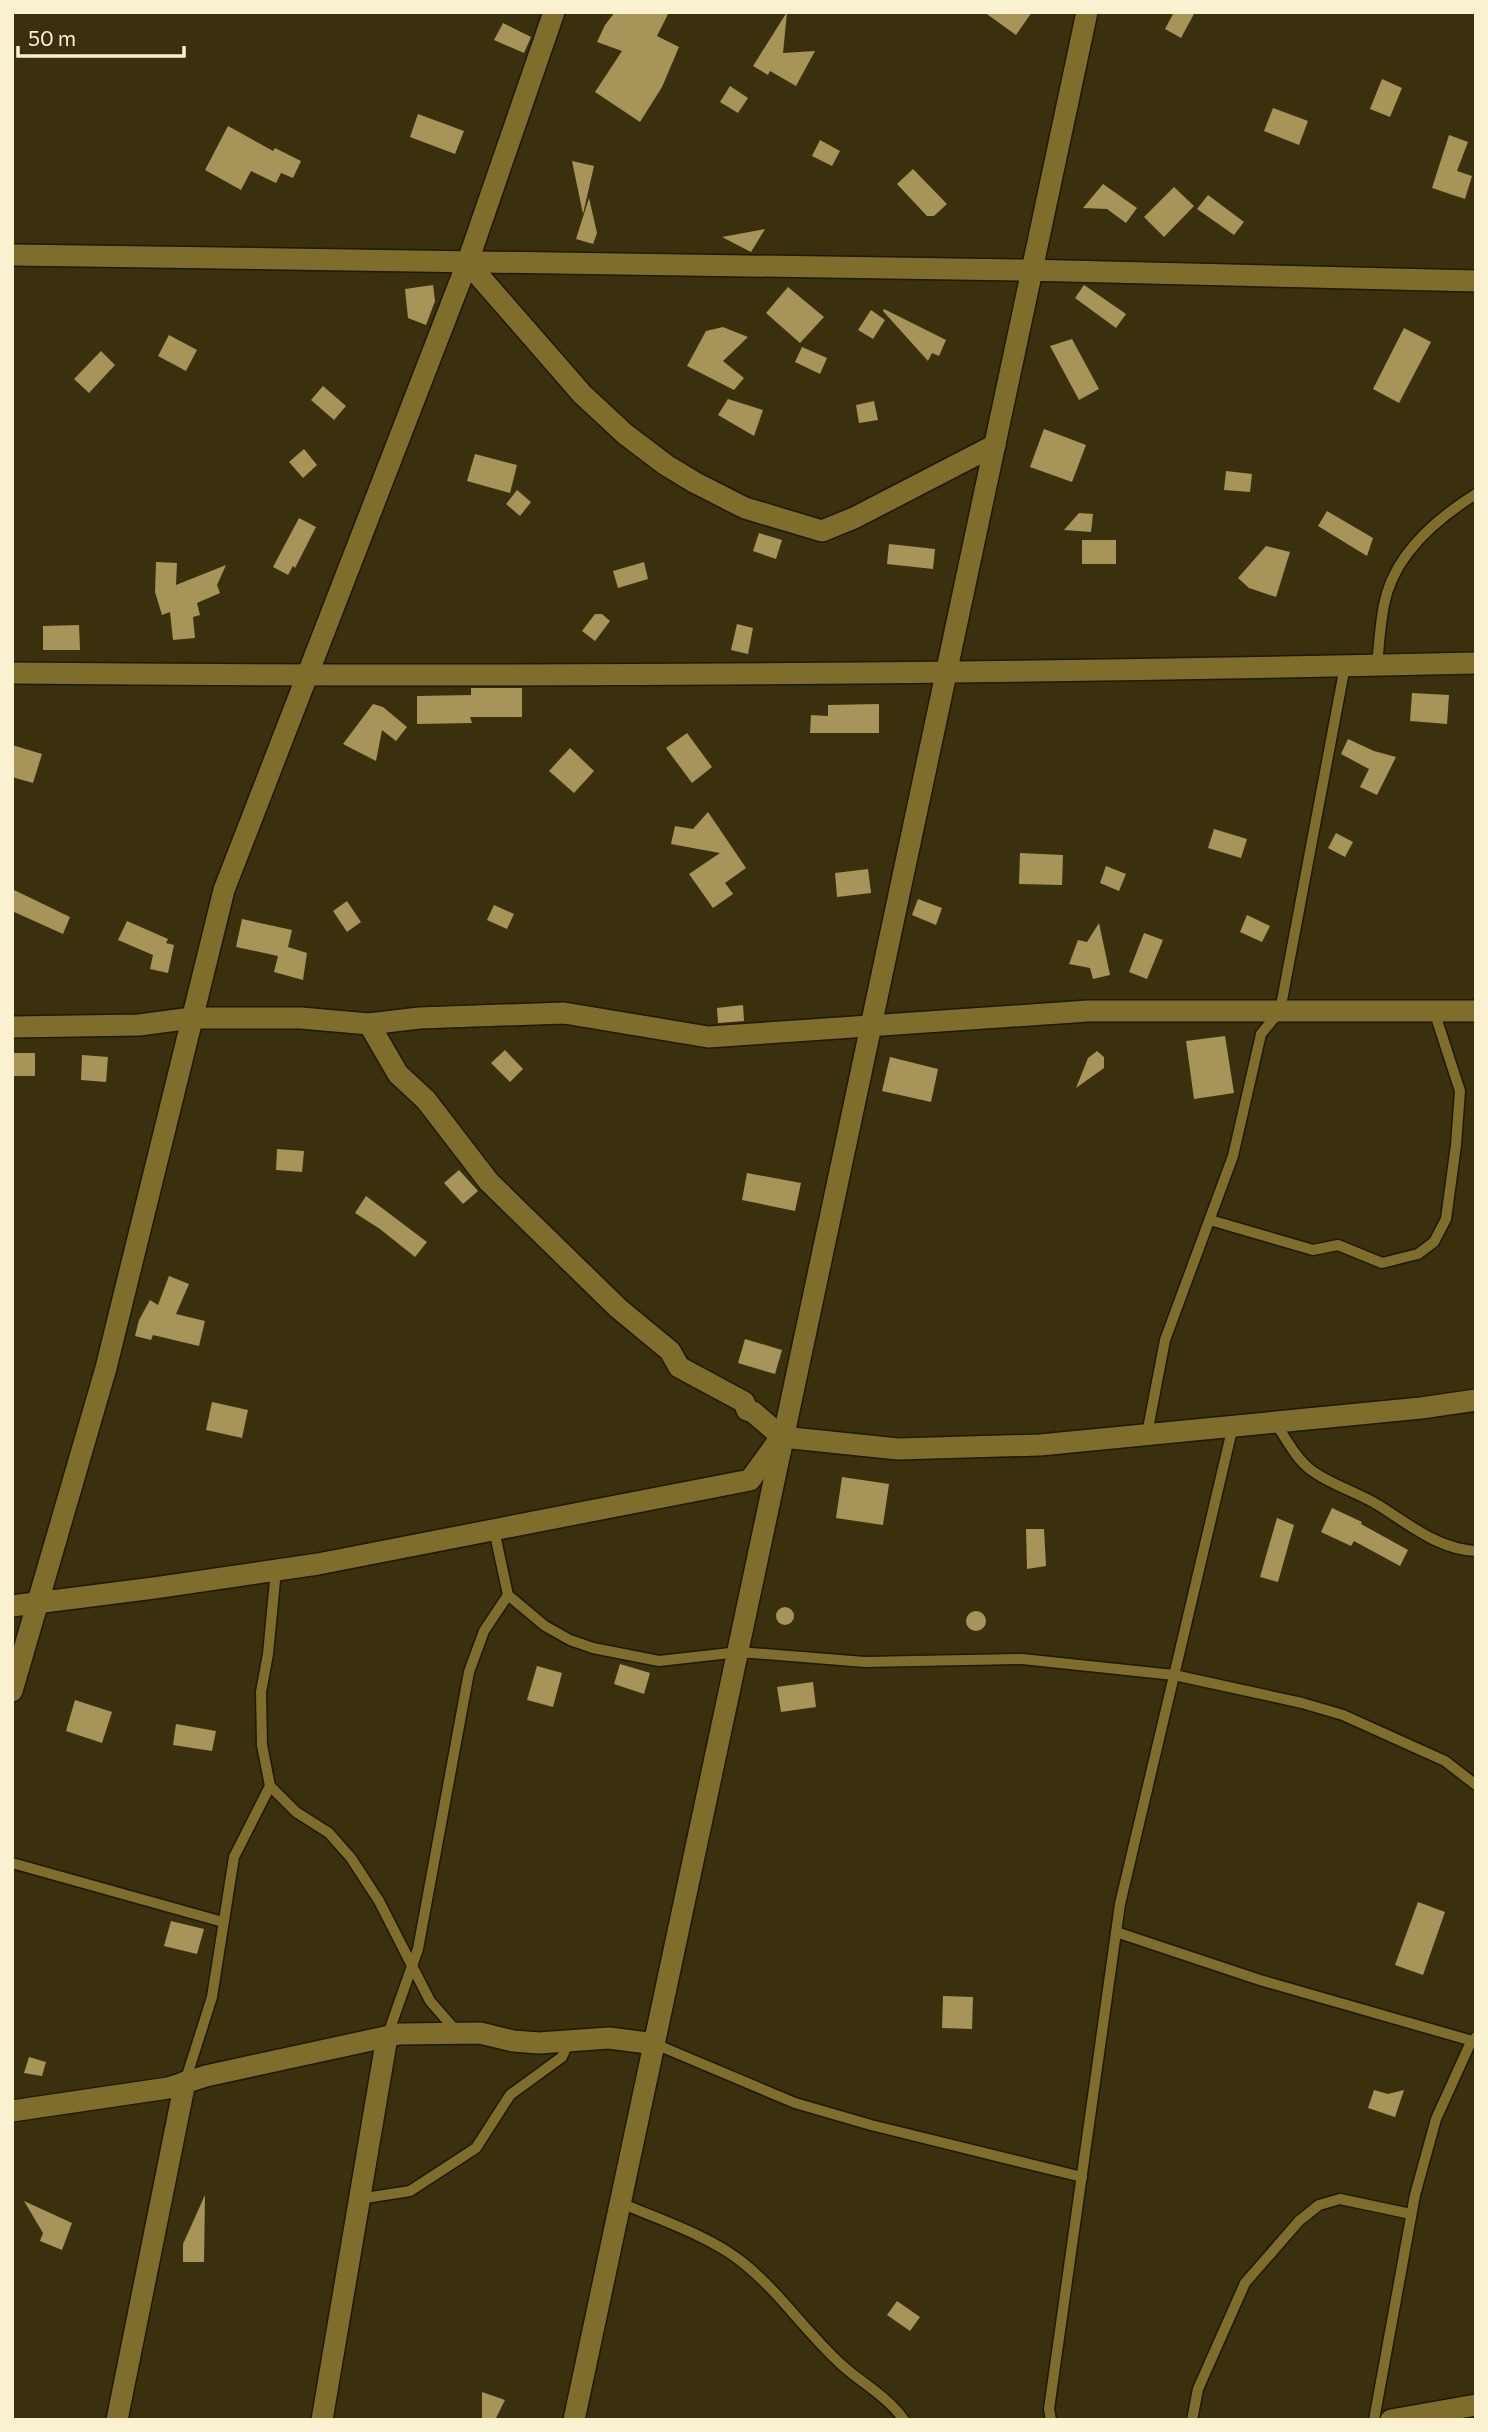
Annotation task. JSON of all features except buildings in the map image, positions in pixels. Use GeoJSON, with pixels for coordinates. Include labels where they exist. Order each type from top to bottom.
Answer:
{"type":"FeatureCollection","features":[{"type":"Feature","properties":{"kind":"street"},"geometry":{"type":"LineString","coordinates":[[12,1691],[106,1368],[225,890],[467,262],[554,12]]}},
{"type":"Feature","properties":{"kind":"street"},"geometry":{"type":"LineString","coordinates":[[574,2420],[1087,12]]}},
{"type":"Feature","properties":{"kind":"street"},"geometry":{"type":"LineString","coordinates":[[12,255],[1032,270],[1476,281]]}},
{"type":"Feature","properties":{"kind":"street"},"geometry":{"type":"LineString","coordinates":[[467,262],[582,394],[625,434],[666,465],[745,508],[821,531],[853,518],[995,445]]}},
{"type":"Feature","properties":{"kind":"street"},"geometry":{"type":"LineString","coordinates":[[12,673],[307,676],[947,671],[1476,663]]}},
{"type":"Feature","properties":{"kind":"street"},"geometry":{"type":"LineString","coordinates":[[12,1027],[139,1025],[192,1018],[301,1018],[369,1024],[419,1018],[564,1013],[708,1037],[1088,1011],[1476,1011]]}},
{"type":"Feature","properties":{"kind":"street"},"geometry":{"type":"LineString","coordinates":[[369,1024],[398,1074],[426,1100],[489,1182],[618,1308],[670,1351],[679,1367],[744,1402],[747,1410],[782,1437],[898,1449],[1040,1445],[1421,1408],[1476,1400]]}},
{"type":"Feature","properties":{"kind":"street"},"geometry":{"type":"LineString","coordinates":[[12,1606],[276,1570],[750,1480],[782,1437]]}},
{"type":"Feature","properties":{"kind":"street"},"geometry":{"type":"LineString","coordinates":[[12,2111],[169,2088],[206,2076],[400,2034],[480,2033],[513,2041],[540,2043],[609,2038],[655,2044]]}},
{"type":"Feature","properties":{"kind":"street"},"geometry":{"type":"LineString","coordinates":[[322,2420],[387,2037]]}},
{"type":"Feature","properties":{"kind":"street"},"geometry":{"type":"LineString","coordinates":[[117,2420],[186,2082]]}},
{"type":"Feature","properties":{"kind":"street"},"geometry":{"type":"LineString","coordinates":[[1391,2420],[1476,2405]]}},
{"type":"Feature","properties":{"kind":"lane"},"geometry":{"type":"LineString","coordinates":[[1377,665],[1384,604],[1392,579],[1410,550],[1436,523],[1476,494]]}},
{"type":"Feature","properties":{"kind":"lane"},"geometry":{"type":"LineString","coordinates":[[1147,1434],[1165,1340],[1233,1156],[1261,1034],[1280,1011],[1345,666]]}},
{"type":"Feature","properties":{"kind":"lane"},"geometry":{"type":"LineString","coordinates":[[1210,1220],[1313,1250],[1338,1245],[1382,1263],[1418,1254],[1434,1242],[1446,1219],[1460,1091],[1434,1011]]}},
{"type":"Feature","properties":{"kind":"lane"},"geometry":{"type":"LineString","coordinates":[[1275,1422],[1308,1468],[1337,1486],[1377,1504],[1409,1527],[1439,1542],[1476,1550]]}},
{"type":"Feature","properties":{"kind":"lane"},"geometry":{"type":"LineString","coordinates":[[1051,2420],[1049,2409],[1120,1904],[1233,1426]]}},
{"type":"Feature","properties":{"kind":"lane"},"geometry":{"type":"LineString","coordinates":[[494,1530],[508,1595],[545,1626],[570,1640],[593,1648],[659,1661],[739,1652],[865,1662],[1022,1659],[1174,1675],[1302,1703],[1343,1715],[1445,1761],[1476,1785]]}},
{"type":"Feature","properties":{"kind":"lane"},"geometry":{"type":"LineString","coordinates":[[276,1570],[268,1654],[261,1692],[262,1745],[270,1786],[296,1812],[329,1833],[351,1858],[379,1901],[430,2001],[459,2034]]}},
{"type":"Feature","properties":{"kind":"lane"},"geometry":{"type":"LineString","coordinates":[[387,2037],[412,1966],[425,1918],[445,1793],[469,1672],[484,1631],[508,1595]]}},
{"type":"Feature","properties":{"kind":"lane"},"geometry":{"type":"LineString","coordinates":[[186,2082],[212,1997],[234,1857],[270,1786]]}},
{"type":"Feature","properties":{"kind":"lane"},"geometry":{"type":"LineString","coordinates":[[12,1863],[223,1922]]}},
{"type":"Feature","properties":{"kind":"lane"},"geometry":{"type":"LineString","coordinates":[[1116,1932],[1260,1980],[1475,2040],[1436,2119],[1415,2195],[1374,2420]]}},
{"type":"Feature","properties":{"kind":"lane"},"geometry":{"type":"LineString","coordinates":[[359,2199],[410,2191],[476,2148],[510,2095],[562,2057],[569,2041]]}},
{"type":"Feature","properties":{"kind":"lane"},"geometry":{"type":"LineString","coordinates":[[655,2044],[795,2103],[870,2125],[1082,2177]]}},
{"type":"Feature","properties":{"kind":"lane"},"geometry":{"type":"LineString","coordinates":[[1192,2420],[1198,2389],[1245,2283],[1299,2221],[1319,2205],[1340,2199],[1411,2214]]}},
{"type":"Feature","properties":{"kind":"lane"},"geometry":{"type":"LineString","coordinates":[[621,2203],[692,2234],[740,2260],[777,2293],[844,2367],[876,2391],[904,2420]]}}]}
